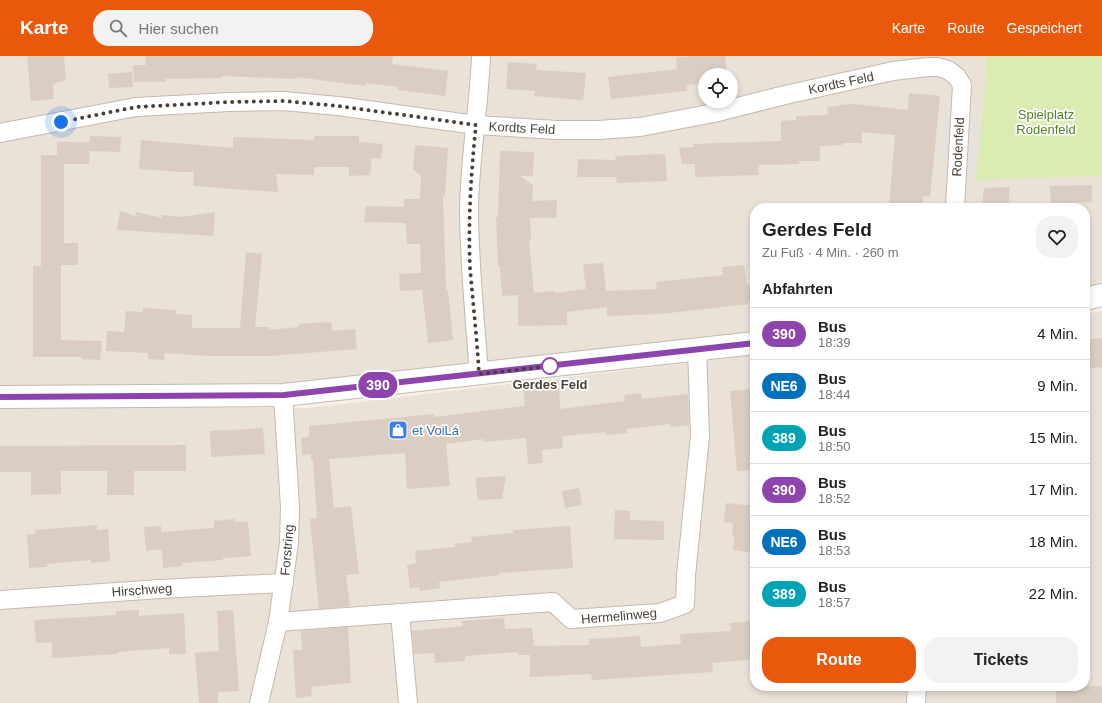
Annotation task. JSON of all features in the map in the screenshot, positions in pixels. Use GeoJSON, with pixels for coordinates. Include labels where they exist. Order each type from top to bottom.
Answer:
{"type":"FeatureCollection","features":[{"type":"Feature","properties":{"kind":"street"},"geometry":{"type":"LineString","coordinates":[[479,374],[470,267],[470,214],[471,167],[476,125],[481,56]]}},
{"type":"Feature","properties":{"kind":"street","name":"Kordts Feld"},"geometry":{"type":"LineString","coordinates":[[0,133],[136,107],[275,101],[338,106],[476,125],[557,130],[598,130],[640,127],[714,113],[885,73],[928,67],[938,67],[948,70],[962,85]]}},
{"type":"Feature","properties":{"kind":"street","name":"Rodenfeld"},"geometry":{"type":"LineString","coordinates":[[955,203],[962,85]]}},
{"type":"Feature","properties":{"kind":"street"},"geometry":{"type":"LineString","coordinates":[[1090,298],[1102,295]]}},
{"type":"Feature","properties":{"kind":"street"},"geometry":{"type":"LineString","coordinates":[[0,397],[284,395],[750,344]]}},
{"type":"Feature","properties":{"kind":"street","name":"Hermelinweg"},"geometry":{"type":"LineString","coordinates":[[278,622],[553,602],[571,620],[660,613],[685,604],[686,575],[700,436],[697,350]]}},
{"type":"Feature","properties":{"kind":"street","name":"Forstring"},"geometry":{"type":"LineString","coordinates":[[259,703],[278,622],[289,543],[290,507],[284,395]]}},
{"type":"Feature","properties":{"kind":"street","name":"Hirschweg"},"geometry":{"type":"LineString","coordinates":[[0,600],[160,589],[284,583]]}},
{"type":"Feature","properties":{"kind":"street"},"geometry":{"type":"LineString","coordinates":[[400,613],[408,703]]}},
{"type":"Feature","properties":{"kind":"street"},"geometry":{"type":"LineString","coordinates":[[916,703],[917,691]]}},
{"type":"Feature","properties":{"kind":"shaded area"},"geometry":{"type":"Polygon","coordinates":[[[0,56],[1102,56],[1102,285],[1090,288],[1090,203],[750,203],[750,334],[286,386],[0,387],[0,56]]]}},
{"type":"Feature","properties":{"kind":"shaded area"},"geometry":{"type":"Polygon","coordinates":[[[946,103],[954,104],[948,159],[941,158],[946,103]]]}},
{"type":"Feature","properties":{"kind":"shaded area"},"geometry":{"type":"Polygon","coordinates":[[[970,114],[979,116],[977,137],[968,136],[970,114]]]}},
{"type":"Feature","properties":{"kind":"shaded area"},"geometry":{"type":"Polygon","coordinates":[[[967,141],[976,142],[973,175],[964,174],[967,141]]]}},
{"type":"Feature","properties":{"kind":"shaded area"},"geometry":{"type":"Polygon","coordinates":[[[1102,311],[1102,703],[0,703],[0,407],[308,408],[750,356],[750,691],[1090,691],[1090,313],[1102,311]]]}},
{"type":"Feature","properties":{"kind":"green space","name":"Spielplatz Rodenfeld"},"geometry":{"type":"Polygon","coordinates":[[[986,56],[1102,56],[1102,176],[976,180],[986,77],[986,56]]]}},
{"type":"Feature","properties":{"kind":"building"},"geometry":{"type":"Polygon","coordinates":[[[27,56],[64,56],[66,80],[53,84],[54,99],[31,101],[27,56]]]}},
{"type":"Feature","properties":{"kind":"building"},"geometry":{"type":"Polygon","coordinates":[[[145,56],[393,56],[392,64],[448,71],[445,96],[397,90],[398,87],[366,83],[366,86],[296,77],[296,79],[222,76],[222,78],[165,79],[166,82],[134,82],[133,65],[146,65],[145,56]]]}},
{"type":"Feature","properties":{"kind":"building"},"geometry":{"type":"Polygon","coordinates":[[[693,56],[725,56],[727,68],[698,68],[698,84],[686,85],[687,91],[611,99],[608,77],[677,69],[676,58],[693,56]]]}},
{"type":"Feature","properties":{"kind":"building"},"geometry":{"type":"Polygon","coordinates":[[[508,62],[537,64],[536,70],[586,73],[583,100],[534,96],[535,91],[506,89],[508,62]]]}},
{"type":"Feature","properties":{"kind":"building"},"geometry":{"type":"Polygon","coordinates":[[[132,72],[133,87],[109,88],[108,74],[132,72]]]}},
{"type":"Feature","properties":{"kind":"building"},"geometry":{"type":"Polygon","coordinates":[[[909,93],[940,96],[930,197],[923,196],[922,203],[889,203],[895,135],[862,132],[862,143],[842,143],[842,145],[820,146],[820,161],[799,161],[799,164],[758,165],[759,175],[695,177],[695,164],[682,164],[679,148],[694,147],[694,144],[781,141],[781,121],[796,120],[796,116],[828,115],[827,107],[853,104],[908,110],[909,93]]]}},
{"type":"Feature","properties":{"kind":"building"},"geometry":{"type":"Polygon","coordinates":[[[90,136],[121,137],[120,152],[90,151],[90,136]]]}},
{"type":"Feature","properties":{"kind":"building"},"geometry":{"type":"Polygon","coordinates":[[[314,136],[359,136],[359,142],[383,144],[381,159],[372,158],[370,175],[349,176],[349,167],[314,167],[314,175],[276,174],[278,192],[193,186],[194,172],[139,169],[141,140],[233,148],[233,137],[314,140],[314,136]]]}},
{"type":"Feature","properties":{"kind":"building"},"geometry":{"type":"Polygon","coordinates":[[[57,142],[90,142],[89,164],[64,164],[64,243],[78,243],[78,265],[61,265],[61,340],[102,341],[100,360],[82,359],[82,357],[33,357],[33,266],[41,266],[41,155],[57,155],[57,142]]]}},
{"type":"Feature","properties":{"kind":"building"},"geometry":{"type":"Polygon","coordinates":[[[415,145],[448,148],[445,196],[443,196],[446,291],[448,291],[453,340],[428,343],[422,290],[400,291],[399,274],[421,273],[420,244],[407,244],[406,223],[364,222],[366,206],[404,207],[404,199],[420,199],[421,176],[413,169],[415,145]]]}},
{"type":"Feature","properties":{"kind":"building"},"geometry":{"type":"Polygon","coordinates":[[[500,151],[534,152],[533,176],[520,176],[533,185],[532,201],[557,200],[556,218],[530,218],[531,240],[529,240],[534,293],[555,291],[555,293],[586,289],[583,265],[589,264],[603,263],[606,291],[657,289],[656,282],[723,275],[722,267],[744,265],[747,285],[750,285],[750,302],[748,302],[748,304],[661,314],[607,316],[607,307],[567,312],[567,325],[518,326],[518,295],[502,296],[500,266],[498,266],[496,217],[498,217],[500,151]]]}},
{"type":"Feature","properties":{"kind":"building"},"geometry":{"type":"Polygon","coordinates":[[[665,154],[667,181],[617,183],[616,177],[577,177],[578,159],[616,160],[615,156],[665,154]]]}},
{"type":"Feature","properties":{"kind":"building"},"geometry":{"type":"Polygon","coordinates":[[[1092,185],[1092,202],[1051,203],[1050,186],[1092,185]]]}},
{"type":"Feature","properties":{"kind":"building"},"geometry":{"type":"Polygon","coordinates":[[[1010,187],[1008,203],[982,203],[984,188],[1010,187]]]}},
{"type":"Feature","properties":{"kind":"building"},"geometry":{"type":"Polygon","coordinates":[[[120,211],[135,216],[136,212],[162,218],[161,215],[181,217],[215,212],[213,236],[117,230],[120,211]]]}},
{"type":"Feature","properties":{"kind":"building"},"geometry":{"type":"Polygon","coordinates":[[[246,252],[262,254],[255,327],[269,327],[269,330],[299,327],[299,324],[331,322],[332,331],[355,329],[357,349],[270,356],[210,356],[165,353],[164,360],[148,359],[148,353],[106,351],[107,331],[124,332],[126,311],[142,312],[143,308],[176,310],[176,314],[192,315],[192,328],[240,328],[246,252]]]}},
{"type":"Feature","properties":{"kind":"building"},"geometry":{"type":"Polygon","coordinates":[[[1102,338],[1102,367],[1090,368],[1090,339],[1102,338]]]}},
{"type":"Feature","properties":{"kind":"building"},"geometry":{"type":"Polygon","coordinates":[[[546,384],[546,387],[559,387],[560,409],[625,401],[624,395],[641,393],[642,399],[688,394],[689,425],[671,427],[670,424],[627,429],[627,433],[606,435],[606,432],[562,436],[563,448],[542,450],[543,463],[528,464],[526,438],[484,442],[484,439],[446,444],[450,486],[407,489],[405,453],[329,459],[334,508],[351,506],[359,574],[346,575],[350,606],[319,609],[310,519],[317,518],[313,460],[311,460],[311,454],[302,455],[301,438],[309,437],[309,426],[434,414],[434,417],[525,406],[523,387],[546,384]]]}},
{"type":"Feature","properties":{"kind":"building"},"geometry":{"type":"Polygon","coordinates":[[[750,389],[750,470],[737,471],[730,391],[750,389]]]}},
{"type":"Feature","properties":{"kind":"building"},"geometry":{"type":"Polygon","coordinates":[[[263,428],[265,454],[211,457],[210,431],[263,428]]]}},
{"type":"Feature","properties":{"kind":"building"},"geometry":{"type":"Polygon","coordinates":[[[186,445],[186,471],[134,471],[134,495],[107,495],[107,471],[61,471],[61,494],[31,495],[31,472],[0,472],[0,446],[186,445]]]}},
{"type":"Feature","properties":{"kind":"building"},"geometry":{"type":"Polygon","coordinates":[[[506,476],[502,499],[478,500],[475,478],[506,476]]]}},
{"type":"Feature","properties":{"kind":"building"},"geometry":{"type":"Polygon","coordinates":[[[579,488],[582,505],[565,508],[562,491],[579,488]]]}},
{"type":"Feature","properties":{"kind":"building"},"geometry":{"type":"Polygon","coordinates":[[[726,503],[750,505],[750,552],[733,550],[733,523],[724,522],[726,503]]]}},
{"type":"Feature","properties":{"kind":"building"},"geometry":{"type":"Polygon","coordinates":[[[615,510],[630,511],[630,520],[664,521],[664,540],[614,539],[615,510]]]}},
{"type":"Feature","properties":{"kind":"building"},"geometry":{"type":"Polygon","coordinates":[[[235,519],[235,522],[248,522],[251,556],[182,563],[182,566],[163,568],[162,549],[146,551],[144,527],[161,526],[161,532],[214,528],[214,521],[235,519]]]}},
{"type":"Feature","properties":{"kind":"building"},"geometry":{"type":"Polygon","coordinates":[[[97,525],[97,530],[108,529],[110,561],[91,563],[91,560],[46,564],[47,567],[29,568],[27,534],[36,534],[35,530],[97,525]]]}},
{"type":"Feature","properties":{"kind":"building"},"geometry":{"type":"Polygon","coordinates":[[[570,526],[573,568],[499,573],[499,575],[439,582],[440,588],[420,591],[419,587],[410,588],[407,565],[416,563],[415,551],[455,547],[455,544],[472,542],[471,537],[513,533],[513,530],[570,526]]]}},
{"type":"Feature","properties":{"kind":"building"},"geometry":{"type":"Polygon","coordinates":[[[139,610],[139,616],[184,613],[186,654],[169,654],[169,648],[118,652],[118,654],[52,658],[52,642],[36,643],[34,620],[116,615],[116,611],[139,610]]]}},
{"type":"Feature","properties":{"kind":"building"},"geometry":{"type":"Polygon","coordinates":[[[233,610],[239,691],[218,692],[218,703],[199,703],[195,653],[219,651],[217,611],[233,610]]]}},
{"type":"Feature","properties":{"kind":"building"},"geometry":{"type":"Polygon","coordinates":[[[504,618],[505,629],[532,628],[534,646],[589,645],[589,639],[640,636],[641,647],[681,644],[680,634],[731,631],[730,623],[750,621],[750,659],[712,663],[713,672],[592,680],[591,674],[530,677],[530,655],[519,655],[518,652],[465,656],[465,661],[435,663],[434,653],[414,654],[412,631],[463,626],[462,621],[504,618]]]}},
{"type":"Feature","properties":{"kind":"building"},"geometry":{"type":"Polygon","coordinates":[[[348,627],[351,683],[311,687],[312,696],[296,698],[293,650],[302,650],[301,631],[348,627]]]}},
{"type":"Feature","properties":{"kind":"building"},"geometry":{"type":"Polygon","coordinates":[[[1090,686],[1102,686],[1102,703],[1056,703],[1056,691],[1090,691],[1090,686]]]}},
{"type":"Feature","properties":{"kind":"bus line","name":"390"},"geometry":{"type":"LineString","coordinates":[[0,397],[284,395],[750,344]]}},
{"type":"Feature","properties":{"kind":"place","name":"Gerdes Feld"},"geometry":{"type":"Point","coordinates":[550,366]}},
{"type":"Feature","properties":{"kind":"place","name":"et VoiLá"},"geometry":{"type":"Point","coordinates":[398,430]}},
{"type":"Feature","properties":{"kind":"route"},"geometry":{"type":"LineString","coordinates":[[61,122],[136,107],[229,102],[283,101],[338,106],[476,125],[471,167],[469,207],[470,267],[479,374],[552,366],[550,366]]}}]}
